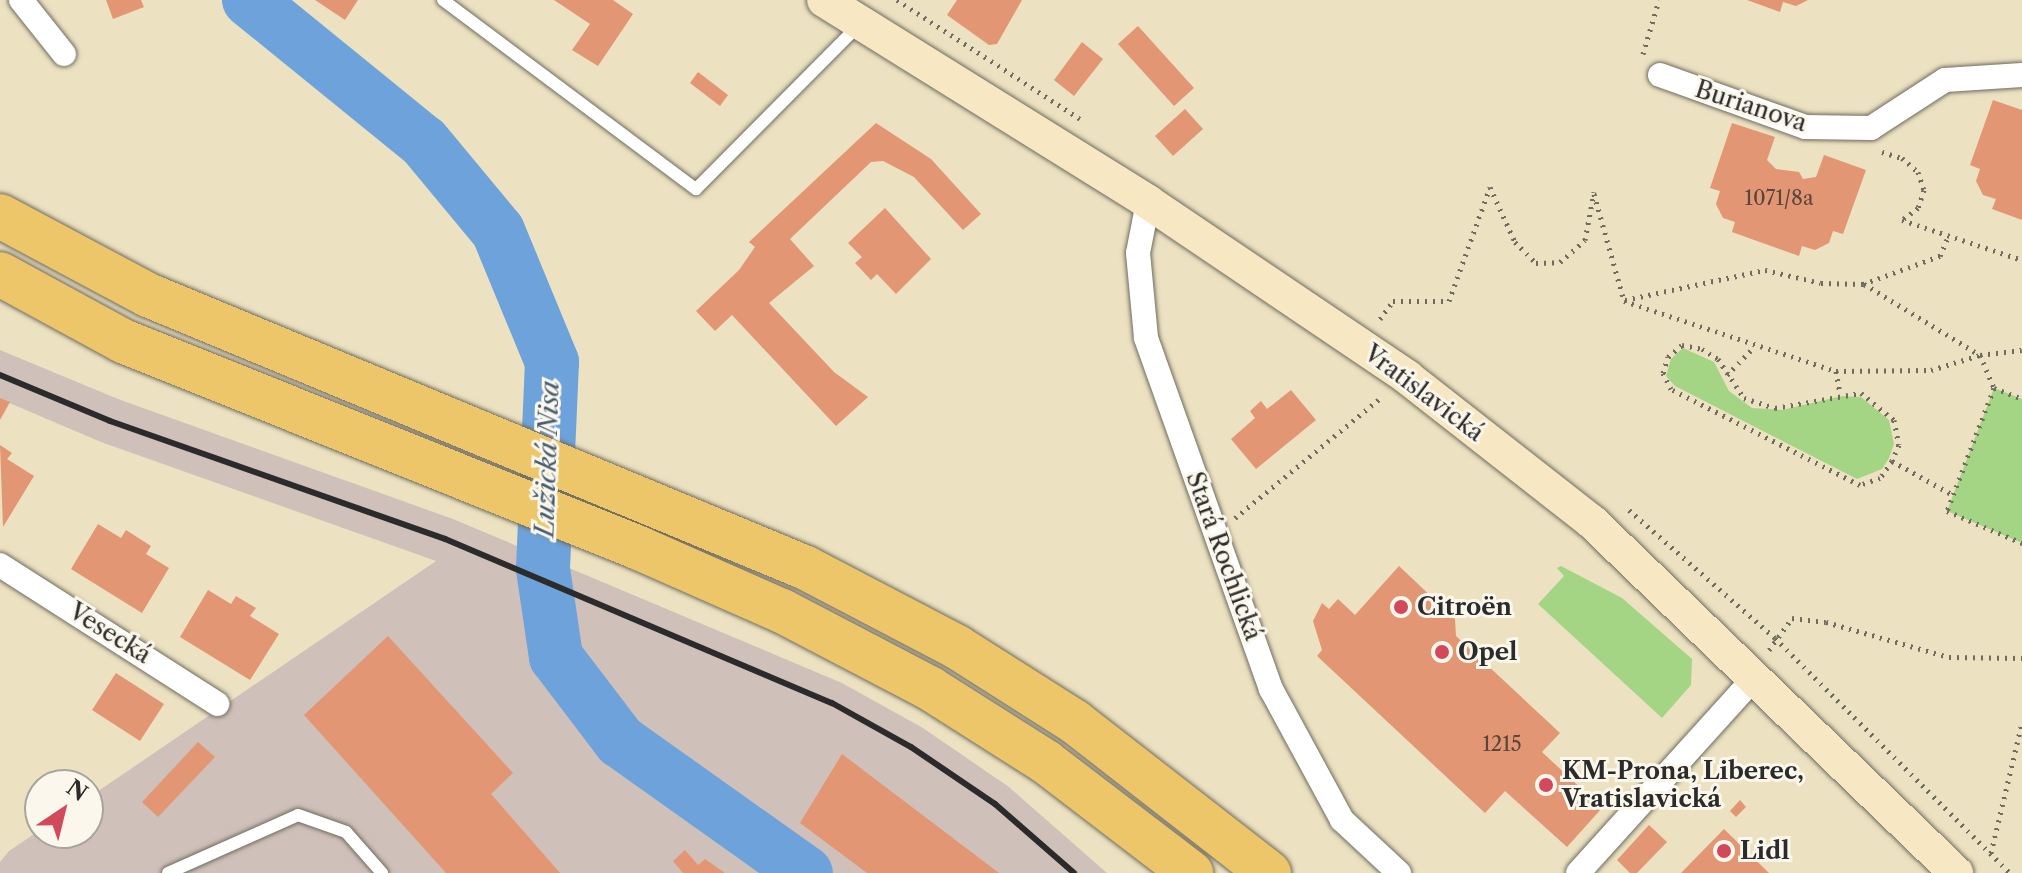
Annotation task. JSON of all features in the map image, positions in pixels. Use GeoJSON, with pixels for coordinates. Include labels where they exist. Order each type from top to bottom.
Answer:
{"type":"FeatureCollection","features":[{"type":"Feature","properties":{"kind":"highway"},"geometry":{"type":"LineString","coordinates":[[15,225],[163,301],[806,568],[957,647],[1075,722],[1269,873]]}},
{"type":"Feature","properties":{"kind":"highway"},"geometry":{"type":"LineString","coordinates":[[3,276],[123,341],[639,548],[782,611],[931,689],[1046,762],[1191,873]]}},
{"type":"Feature","properties":{"kind":"street"},"geometry":{"type":"LineString","coordinates":[[21,0],[64,54]]}},
{"type":"Feature","properties":{"kind":"street","name":"Vratislavická"},"geometry":{"type":"LineString","coordinates":[[824,0],[1148,202],[1407,377],[1592,522],[1756,676],[1956,873]]}},
{"type":"Feature","properties":{"kind":"street","name":"Burianova"},"geometry":{"type":"LineString","coordinates":[[1660,75],[1805,127],[1871,128],[1945,80],[2022,75]]}},
{"type":"Feature","properties":{"kind":"street","name":"Stará Rochlická"},"geometry":{"type":"LineString","coordinates":[[1148,202],[1138,253],[1146,338],[1271,689],[1299,746],[1342,820],[1399,873]]}},
{"type":"Feature","properties":{"kind":"street","name":"Vesecká"},"geometry":{"type":"LineString","coordinates":[[0,565],[217,704]]}},
{"type":"Feature","properties":{"kind":"street"},"geometry":{"type":"LineString","coordinates":[[1578,873],[1756,676]]}},
{"type":"Feature","properties":{"kind":"lane"},"geometry":{"type":"LineString","coordinates":[[443,0],[696,189],[861,24]]}},
{"type":"Feature","properties":{"kind":"lane"},"geometry":{"type":"LineString","coordinates":[[168,873],[298,815],[346,832],[382,873]]}},
{"type":"Feature","properties":{"kind":"path"},"geometry":{"type":"LineString","coordinates":[[1647,40],[1659,0]]}},
{"type":"Feature","properties":{"kind":"path"},"geometry":{"type":"LineString","coordinates":[[1874,149],[1902,158],[1918,172],[1924,190],[1918,208],[1902,220],[2022,260]]}},
{"type":"Feature","properties":{"kind":"path"},"geometry":{"type":"LineString","coordinates":[[1380,319],[1393,301],[1449,301],[1490,187],[1515,242],[1536,263],[1560,262],[1585,240],[1594,192],[1624,301]]}},
{"type":"Feature","properties":{"kind":"path"},"geometry":{"type":"LineString","coordinates":[[1624,301],[1765,270],[1821,283],[1863,284],[1940,256],[1949,235]]}},
{"type":"Feature","properties":{"kind":"path"},"geometry":{"type":"LineString","coordinates":[[1863,284],[1980,355],[1994,388],[1947,511],[2022,543]]}},
{"type":"Feature","properties":{"kind":"path"},"geometry":{"type":"LineString","coordinates":[[1624,301],[1754,347],[1836,371],[1931,370],[1980,355],[2022,350]]}},
{"type":"Feature","properties":{"kind":"path"},"geometry":{"type":"LineString","coordinates":[[1682,345],[1702,349],[1718,359],[1744,398],[1775,408],[1840,393],[1861,393],[1894,420],[1899,445],[1892,461],[1880,478],[1860,485],[1671,389],[1663,373],[1668,357],[1682,345]]}},
{"type":"Feature","properties":{"kind":"path"},"geometry":{"type":"LineString","coordinates":[[1727,375],[1754,347]]}},
{"type":"Feature","properties":{"kind":"path"},"geometry":{"type":"LineString","coordinates":[[1836,371],[1840,393]]}},
{"type":"Feature","properties":{"kind":"path"},"geometry":{"type":"LineString","coordinates":[[1216,534],[1407,377]]}},
{"type":"Feature","properties":{"kind":"path"},"geometry":{"type":"LineString","coordinates":[[1994,388],[2022,399]]}},
{"type":"Feature","properties":{"kind":"path"},"geometry":{"type":"LineString","coordinates":[[1892,461],[1953,495]]}},
{"type":"Feature","properties":{"kind":"path"},"geometry":{"type":"LineString","coordinates":[[1756,676],[1792,618],[1826,622],[1949,657],[2020,657]]}},
{"type":"Feature","properties":{"kind":"path"},"geometry":{"type":"LineString","coordinates":[[1991,853],[2022,723]]}},
{"type":"Feature","properties":{"kind":"shaded area"},"geometry":{"type":"Polygon","coordinates":[[[0,350],[118,399],[453,519],[842,683],[923,728],[1009,787],[1107,873],[0,873],[0,862],[24,841],[24,849],[104,849],[104,787],[436,561],[101,442],[0,399],[0,350]]]}},
{"type":"Feature","properties":{"kind":"green space"},"geometry":{"type":"Polygon","coordinates":[[[1683,348],[1714,362],[1729,391],[1752,408],[1782,410],[1842,396],[1861,397],[1889,420],[1894,444],[1889,458],[1882,469],[1857,479],[1675,386],[1666,376],[1671,359],[1683,348]]]}},
{"type":"Feature","properties":{"kind":"green space"},"geometry":{"type":"Polygon","coordinates":[[[1994,388],[2022,399],[2022,543],[1947,511],[1994,388]]]}},
{"type":"Feature","properties":{"kind":"green space"},"geometry":{"type":"Polygon","coordinates":[[[1561,566],[1622,598],[1692,659],[1691,685],[1662,718],[1538,604],[1564,576],[1557,568],[1561,566]]]}},
{"type":"Feature","properties":{"kind":"building"},"geometry":{"type":"Polygon","coordinates":[[[106,0],[141,0],[144,7],[113,19],[106,0]]]}},
{"type":"Feature","properties":{"kind":"building"},"geometry":{"type":"Polygon","coordinates":[[[315,0],[358,0],[345,20],[315,0]]]}},
{"type":"Feature","properties":{"kind":"building"},"geometry":{"type":"Polygon","coordinates":[[[554,0],[613,0],[633,14],[598,66],[572,50],[590,24],[554,0]]]}},
{"type":"Feature","properties":{"kind":"building"},"geometry":{"type":"Polygon","coordinates":[[[957,0],[1022,0],[997,44],[989,45],[947,15],[957,0]]]}},
{"type":"Feature","properties":{"kind":"building"},"geometry":{"type":"Polygon","coordinates":[[[1747,0],[1808,0],[1796,6],[1783,2],[1780,12],[1747,0]]]}},
{"type":"Feature","properties":{"kind":"building"},"geometry":{"type":"Polygon","coordinates":[[[1138,26],[1194,88],[1174,106],[1118,44],[1138,26]]]}},
{"type":"Feature","properties":{"kind":"building"},"geometry":{"type":"Polygon","coordinates":[[[1082,42],[1103,59],[1074,96],[1054,80],[1082,42]]]}},
{"type":"Feature","properties":{"kind":"building"},"geometry":{"type":"Polygon","coordinates":[[[698,72],[728,95],[720,106],[690,83],[698,72]]]}},
{"type":"Feature","properties":{"kind":"building"},"geometry":{"type":"Polygon","coordinates":[[[1993,100],[2022,110],[2022,220],[1992,209],[1996,199],[1983,195],[1976,181],[1980,169],[1970,165],[1993,100]]]}},
{"type":"Feature","properties":{"kind":"building"},"geometry":{"type":"Polygon","coordinates":[[[1185,109],[1203,129],[1173,156],[1155,136],[1185,109]]]}},
{"type":"Feature","properties":{"kind":"building"},"geometry":{"type":"Polygon","coordinates":[[[876,123],[931,159],[981,214],[963,230],[914,177],[883,161],[871,162],[790,239],[814,266],[769,303],[834,372],[868,397],[836,426],[732,315],[715,331],[696,311],[739,270],[755,247],[749,242],[876,123]]]}},
{"type":"Feature","properties":{"kind":"building"},"geometry":{"type":"Polygon","coordinates":[[[1732,123],[1775,137],[1767,160],[1776,169],[1799,172],[1803,179],[1816,177],[1824,155],[1866,170],[1843,234],[1833,231],[1829,243],[1815,250],[1802,246],[1799,256],[1732,232],[1735,222],[1723,218],[1716,204],[1720,191],[1710,188],[1732,123]]]}},
{"type":"Feature","properties":{"kind":"building"},"geometry":{"type":"Polygon","coordinates":[[[885,208],[931,259],[896,294],[877,274],[871,280],[855,263],[862,257],[848,243],[885,208]]]}},
{"type":"Feature","properties":{"kind":"building"},"geometry":{"type":"Polygon","coordinates":[[[1291,390],[1316,420],[1256,469],[1231,439],[1255,418],[1250,411],[1261,401],[1267,409],[1291,390]]]}},
{"type":"Feature","properties":{"kind":"building"},"geometry":{"type":"Polygon","coordinates":[[[0,398],[10,402],[0,420],[0,398]]]}},
{"type":"Feature","properties":{"kind":"building"},"geometry":{"type":"Polygon","coordinates":[[[0,445],[12,453],[7,459],[34,476],[3,527],[0,445]]]}},
{"type":"Feature","properties":{"kind":"building"},"geometry":{"type":"Polygon","coordinates":[[[98,524],[121,538],[126,530],[151,546],[146,554],[169,568],[142,613],[71,569],[98,524]]]}},
{"type":"Feature","properties":{"kind":"building"},"geometry":{"type":"Polygon","coordinates":[[[1399,566],[1455,619],[1456,636],[1560,733],[1542,752],[1602,808],[1567,847],[1505,791],[1485,813],[1317,656],[1322,650],[1313,621],[1322,603],[1329,609],[1338,599],[1355,615],[1399,566]]]}},
{"type":"Feature","properties":{"kind":"building"},"geometry":{"type":"Polygon","coordinates":[[[208,590],[231,604],[236,596],[256,608],[250,616],[279,634],[250,680],[180,637],[208,590]]]}},
{"type":"Feature","properties":{"kind":"building"},"geometry":{"type":"Polygon","coordinates":[[[388,636],[513,773],[491,794],[560,873],[446,873],[304,715],[388,636]]]}},
{"type":"Feature","properties":{"kind":"building"},"geometry":{"type":"Polygon","coordinates":[[[116,673],[164,704],[140,741],[92,710],[116,673]]]}},
{"type":"Feature","properties":{"kind":"building"},"geometry":{"type":"Polygon","coordinates":[[[198,742],[215,757],[158,817],[142,802],[198,742]]]}},
{"type":"Feature","properties":{"kind":"building"},"geometry":{"type":"Polygon","coordinates":[[[842,754],[999,873],[867,873],[800,823],[842,754]]]}},
{"type":"Feature","properties":{"kind":"building"},"geometry":{"type":"Polygon","coordinates":[[[1740,800],[1746,807],[1736,817],[1730,811],[1740,800]]]}},
{"type":"Feature","properties":{"kind":"building"},"geometry":{"type":"Polygon","coordinates":[[[1649,825],[1667,842],[1637,873],[1630,873],[1617,860],[1649,825]]]}},
{"type":"Feature","properties":{"kind":"building","name":"Lidl"},"geometry":{"type":"Polygon","coordinates":[[[1724,829],[1769,873],[1681,873],[1724,829]]]}},
{"type":"Feature","properties":{"kind":"building"},"geometry":{"type":"Polygon","coordinates":[[[685,850],[698,865],[705,859],[725,873],[683,873],[673,861],[685,850]]]}},
{"type":"Feature","properties":{"kind":"waterway","name":"Lužická Nisa"},"geometry":{"type":"LineString","coordinates":[[249,0],[424,142],[498,231],[552,362],[543,569],[556,657],[620,741],[806,873]]}},
{"type":"Feature","properties":{"kind":"railway"},"geometry":{"type":"LineString","coordinates":[[0,375],[110,421],[445,539],[832,703],[911,747],[995,804],[1074,873]]}},
{"type":"Feature","properties":{"kind":"place","name":"Citroën"},"geometry":{"type":"Point","coordinates":[1401,607]}},
{"type":"Feature","properties":{"kind":"place","name":"Opel"},"geometry":{"type":"Point","coordinates":[1442,652]}},
{"type":"Feature","properties":{"kind":"place","name":"KM-Prona, Liberec, Vratislavická"},"geometry":{"type":"Point","coordinates":[1546,785]}},
{"type":"Feature","properties":{"kind":"place","name":"Lidl"},"geometry":{"type":"Point","coordinates":[1724,851]}}]}
